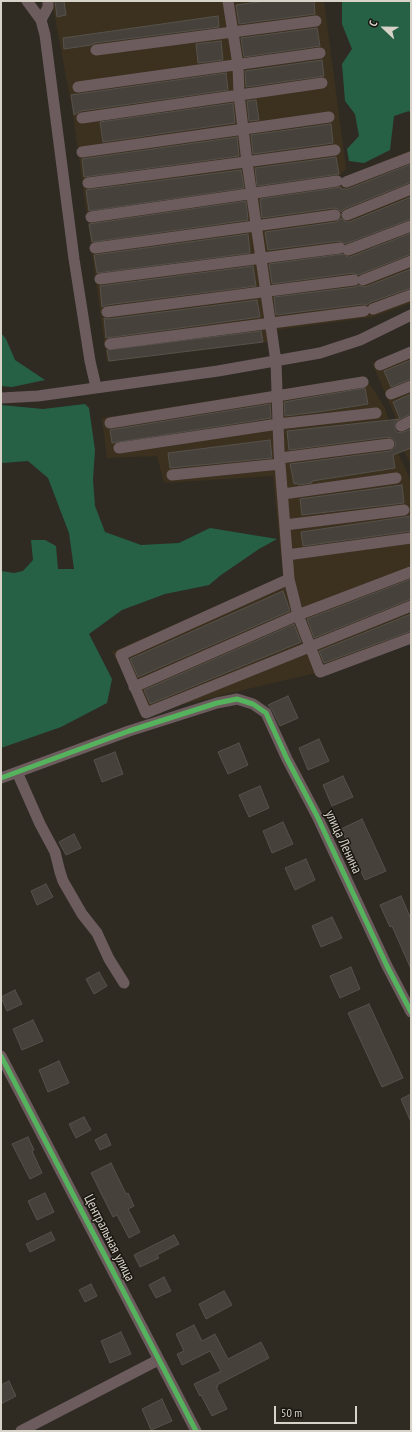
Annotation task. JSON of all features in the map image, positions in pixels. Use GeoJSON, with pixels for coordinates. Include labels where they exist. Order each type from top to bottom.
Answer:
{"type":"FeatureCollection","features":[{"type":"Feature","properties":{"kind":"street"},"geometry":{"type":"LineString","coordinates":[[27,1],[41,20],[45,35],[74,259],[90,361],[96,387]]}},
{"type":"Feature","properties":{"kind":"street"},"geometry":{"type":"LineString","coordinates":[[41,20],[48,7],[48,1]]}},
{"type":"Feature","properties":{"kind":"street"},"geometry":{"type":"LineString","coordinates":[[228,1],[238,65],[239,95],[247,162],[276,362],[276,397],[289,579],[298,615],[320,672],[411,638]]}},
{"type":"Feature","properties":{"kind":"street"},"geometry":{"type":"LineString","coordinates":[[96,50],[316,21]]}},
{"type":"Feature","properties":{"kind":"street"},"geometry":{"type":"LineString","coordinates":[[78,87],[320,53]]}},
{"type":"Feature","properties":{"kind":"street"},"geometry":{"type":"LineString","coordinates":[[82,118],[322,83]]}},
{"type":"Feature","properties":{"kind":"street"},"geometry":{"type":"LineString","coordinates":[[82,152],[329,117]]}},
{"type":"Feature","properties":{"kind":"street"},"geometry":{"type":"LineString","coordinates":[[88,183],[335,150]]}},
{"type":"Feature","properties":{"kind":"street"},"geometry":{"type":"LineString","coordinates":[[91,216],[341,182],[411,157]]}},
{"type":"Feature","properties":{"kind":"street"},"geometry":{"type":"LineString","coordinates":[[347,215],[411,189]]}},
{"type":"Feature","properties":{"kind":"street"},"geometry":{"type":"LineString","coordinates":[[95,248],[335,215]]}},
{"type":"Feature","properties":{"kind":"street"},"geometry":{"type":"LineString","coordinates":[[100,280],[261,258],[344,249],[411,226]]}},
{"type":"Feature","properties":{"kind":"street"},"geometry":{"type":"LineString","coordinates":[[107,312],[358,280],[411,261]]}},
{"type":"Feature","properties":{"kind":"street"},"geometry":{"type":"LineString","coordinates":[[110,344],[368,310],[411,295]]}},
{"type":"Feature","properties":{"kind":"street"},"geometry":{"type":"LineString","coordinates":[[1,398],[38,396],[276,362],[320,353],[360,340],[411,315]]}},
{"type":"Feature","properties":{"kind":"street"},"geometry":{"type":"LineString","coordinates":[[380,365],[411,352]]}},
{"type":"Feature","properties":{"kind":"street"},"geometry":{"type":"LineString","coordinates":[[110,423],[363,382]]}},
{"type":"Feature","properties":{"kind":"street"},"geometry":{"type":"LineString","coordinates":[[391,394],[411,386]]}},
{"type":"Feature","properties":{"kind":"street"},"geometry":{"type":"LineString","coordinates":[[119,448],[278,424],[376,413]]}},
{"type":"Feature","properties":{"kind":"street"},"geometry":{"type":"LineString","coordinates":[[172,475],[280,461],[389,444]]}},
{"type":"Feature","properties":{"kind":"street"},"geometry":{"type":"LineString","coordinates":[[283,494],[396,478]]}},
{"type":"Feature","properties":{"kind":"street"},"geometry":{"type":"LineString","coordinates":[[285,525],[404,510]]}},
{"type":"Feature","properties":{"kind":"street"},"geometry":{"type":"LineString","coordinates":[[287,555],[411,538]]}},
{"type":"Feature","properties":{"kind":"street"},"geometry":{"type":"LineString","coordinates":[[134,687],[298,615],[411,572]]}},
{"type":"Feature","properties":{"kind":"street"},"geometry":{"type":"LineString","coordinates":[[289,579],[121,655],[146,713],[411,606]]}},
{"type":"Feature","properties":{"kind":"street","name":"улица Ленина"},"geometry":{"type":"LineString","coordinates":[[17,772],[129,731],[217,703],[237,699],[253,704],[266,713],[287,759],[317,816],[387,966],[411,1012]]}},
{"type":"Feature","properties":{"kind":"street"},"geometry":{"type":"LineString","coordinates":[[1,778],[17,772],[40,824],[55,852],[63,881],[82,914],[97,933],[109,958],[124,983]]}},
{"type":"Feature","properties":{"kind":"street","name":"Центральная улица"},"geometry":{"type":"LineString","coordinates":[[1,1056],[196,1431]]}},
{"type":"Feature","properties":{"kind":"street"},"geometry":{"type":"LineString","coordinates":[[21,1431],[158,1360]]}},
{"type":"Feature","properties":{"kind":"shaded area"},"geometry":{"type":"Polygon","coordinates":[[[52,1],[324,1],[346,169],[339,176],[340,179],[411,150],[411,303],[373,317],[277,330],[278,336],[267,342],[107,362],[73,114],[52,1]]]}},
{"type":"Feature","properties":{"kind":"shaded area"},"geometry":{"type":"Polygon","coordinates":[[[411,346],[411,464],[401,446],[395,416],[372,363],[411,346]]]}},
{"type":"Feature","properties":{"kind":"shaded area"},"geometry":{"type":"Polygon","coordinates":[[[365,376],[385,408],[397,450],[411,482],[411,641],[320,672],[146,713],[112,652],[283,576],[273,476],[164,483],[157,456],[107,458],[102,418],[365,376]]]}},
{"type":"Feature","properties":{"kind":"green space"},"geometry":{"type":"Polygon","coordinates":[[[342,1],[411,1],[411,114],[409,111],[394,116],[390,150],[364,163],[349,161],[347,149],[359,136],[355,114],[345,101],[342,64],[352,49],[342,24],[342,1]]]}},
{"type":"Feature","properties":{"kind":"green space"},"geometry":{"type":"Polygon","coordinates":[[[1,333],[6,339],[15,360],[45,380],[12,387],[1,386],[1,333]]]}},
{"type":"Feature","properties":{"kind":"green space"},"geometry":{"type":"Polygon","coordinates":[[[85,404],[89,408],[95,450],[93,480],[95,506],[105,532],[141,545],[179,543],[210,528],[277,539],[259,549],[209,585],[165,594],[122,610],[89,634],[112,679],[107,703],[61,727],[1,748],[1,571],[14,573],[23,571],[33,560],[31,540],[45,540],[56,546],[58,569],[74,569],[69,533],[48,478],[28,461],[2,463],[1,461],[1,405],[43,409],[85,404]]]}},
{"type":"Feature","properties":{"kind":"building"},"geometry":{"type":"Polygon","coordinates":[[[55,1],[64,1],[66,15],[57,17],[55,1]]]}},
{"type":"Feature","properties":{"kind":"building"},"geometry":{"type":"Polygon","coordinates":[[[265,1],[314,1],[315,14],[239,24],[236,5],[265,1]]]}},
{"type":"Feature","properties":{"kind":"building"},"geometry":{"type":"Polygon","coordinates":[[[218,16],[219,27],[95,43],[91,45],[64,49],[63,38],[218,16]]]}},
{"type":"Feature","properties":{"kind":"building"},"geometry":{"type":"Polygon","coordinates":[[[317,28],[320,46],[244,57],[241,38],[317,28]]]}},
{"type":"Feature","properties":{"kind":"building"},"geometry":{"type":"Polygon","coordinates":[[[221,41],[223,60],[198,63],[196,44],[221,41]]]}},
{"type":"Feature","properties":{"kind":"building"},"geometry":{"type":"Polygon","coordinates":[[[322,60],[324,76],[246,87],[245,71],[322,60]]]}},
{"type":"Feature","properties":{"kind":"building"},"geometry":{"type":"Polygon","coordinates":[[[226,73],[228,90],[81,111],[74,115],[71,95],[226,73]]]}},
{"type":"Feature","properties":{"kind":"building"},"geometry":{"type":"Polygon","coordinates":[[[256,100],[259,120],[249,121],[247,101],[256,100]]]}},
{"type":"Feature","properties":{"kind":"building"},"geometry":{"type":"Polygon","coordinates":[[[233,103],[235,123],[103,142],[100,122],[233,103]]]}},
{"type":"Feature","properties":{"kind":"building"},"geometry":{"type":"Polygon","coordinates":[[[331,124],[333,143],[253,154],[251,135],[331,124]]]}},
{"type":"Feature","properties":{"kind":"building"},"geometry":{"type":"Polygon","coordinates":[[[237,137],[239,156],[84,177],[82,159],[237,137]]]}},
{"type":"Feature","properties":{"kind":"building"},"geometry":{"type":"Polygon","coordinates":[[[336,157],[339,174],[257,186],[255,168],[336,157]]]}},
{"type":"Feature","properties":{"kind":"building"},"geometry":{"type":"Polygon","coordinates":[[[411,164],[411,182],[344,209],[341,212],[334,208],[262,218],[260,199],[341,187],[341,189],[348,189],[411,164]]]}},
{"type":"Feature","properties":{"kind":"building"},"geometry":{"type":"Polygon","coordinates":[[[241,170],[244,188],[89,211],[86,190],[241,170]]]}},
{"type":"Feature","properties":{"kind":"building"},"geometry":{"type":"Polygon","coordinates":[[[411,197],[411,219],[345,244],[339,241],[268,250],[265,232],[336,222],[341,218],[346,222],[349,222],[411,197]]]}},
{"type":"Feature","properties":{"kind":"building"},"geometry":{"type":"Polygon","coordinates":[[[246,201],[248,220],[92,242],[89,224],[246,201]]]}},
{"type":"Feature","properties":{"kind":"building"},"geometry":{"type":"Polygon","coordinates":[[[411,233],[411,254],[358,275],[353,273],[272,284],[269,264],[343,254],[350,257],[411,233]]]}},
{"type":"Feature","properties":{"kind":"building"},"geometry":{"type":"Polygon","coordinates":[[[248,234],[250,253],[97,273],[94,255],[248,234]]]}},
{"type":"Feature","properties":{"kind":"building"},"geometry":{"type":"Polygon","coordinates":[[[253,266],[256,286],[106,305],[102,307],[100,286],[253,266]]]}},
{"type":"Feature","properties":{"kind":"building"},"geometry":{"type":"Polygon","coordinates":[[[411,269],[411,288],[371,302],[367,305],[363,304],[276,315],[274,297],[355,287],[358,285],[365,287],[411,269]]]}},
{"type":"Feature","properties":{"kind":"building"},"geometry":{"type":"Polygon","coordinates":[[[257,300],[260,317],[106,338],[104,318],[108,319],[257,300]]]}},
{"type":"Feature","properties":{"kind":"building"},"geometry":{"type":"Polygon","coordinates":[[[261,331],[263,342],[109,361],[107,350],[261,331]]]}},
{"type":"Feature","properties":{"kind":"building"},"geometry":{"type":"Polygon","coordinates":[[[411,360],[411,379],[391,387],[384,371],[411,360]]]}},
{"type":"Feature","properties":{"kind":"building"},"geometry":{"type":"Polygon","coordinates":[[[365,388],[368,404],[285,416],[284,402],[365,388]]]}},
{"type":"Feature","properties":{"kind":"building"},"geometry":{"type":"Polygon","coordinates":[[[411,394],[411,414],[400,419],[393,402],[411,394]]]}},
{"type":"Feature","properties":{"kind":"building"},"geometry":{"type":"Polygon","coordinates":[[[270,404],[271,418],[112,443],[110,430],[270,404]]]}},
{"type":"Feature","properties":{"kind":"building"},"geometry":{"type":"Polygon","coordinates":[[[400,419],[395,422],[395,429],[397,432],[401,433],[411,429],[411,448],[393,455],[395,468],[312,481],[312,483],[298,485],[298,483],[294,484],[290,464],[390,451],[395,447],[396,443],[392,438],[388,437],[289,450],[287,431],[400,419]]]}},
{"type":"Feature","properties":{"kind":"building"},"geometry":{"type":"Polygon","coordinates":[[[270,440],[272,458],[170,468],[168,453],[270,440]]]}},
{"type":"Feature","properties":{"kind":"building"},"geometry":{"type":"Polygon","coordinates":[[[402,485],[404,503],[302,515],[300,499],[402,485]]]}},
{"type":"Feature","properties":{"kind":"building"},"geometry":{"type":"Polygon","coordinates":[[[411,516],[411,531],[303,546],[301,532],[411,516]]]}},
{"type":"Feature","properties":{"kind":"building"},"geometry":{"type":"Polygon","coordinates":[[[411,579],[411,599],[314,638],[307,619],[411,579]]]}},
{"type":"Feature","properties":{"kind":"building"},"geometry":{"type":"Polygon","coordinates":[[[283,591],[290,611],[138,677],[130,659],[283,591]]]}},
{"type":"Feature","properties":{"kind":"building"},"geometry":{"type":"Polygon","coordinates":[[[411,614],[411,631],[324,663],[319,651],[411,614]]]}},
{"type":"Feature","properties":{"kind":"building"},"geometry":{"type":"Polygon","coordinates":[[[294,624],[301,642],[150,704],[144,690],[294,624]]]}},
{"type":"Feature","properties":{"kind":"building"},"geometry":{"type":"Polygon","coordinates":[[[288,696],[298,718],[280,726],[268,705],[288,696]]]}},
{"type":"Feature","properties":{"kind":"building"},"geometry":{"type":"Polygon","coordinates":[[[319,739],[329,761],[308,770],[299,748],[319,739]]]}},
{"type":"Feature","properties":{"kind":"building"},"geometry":{"type":"Polygon","coordinates":[[[239,743],[248,765],[228,774],[218,752],[239,743]]]}},
{"type":"Feature","properties":{"kind":"building"},"geometry":{"type":"Polygon","coordinates":[[[115,752],[123,774],[102,782],[94,760],[115,752]]]}},
{"type":"Feature","properties":{"kind":"building"},"geometry":{"type":"Polygon","coordinates":[[[343,776],[353,797],[332,806],[323,785],[343,776]]]}},
{"type":"Feature","properties":{"kind":"building"},"geometry":{"type":"Polygon","coordinates":[[[260,786],[269,808],[249,817],[239,795],[260,786]]]}},
{"type":"Feature","properties":{"kind":"building"},"geometry":{"type":"Polygon","coordinates":[[[362,819],[386,871],[365,880],[341,829],[362,819]]]}},
{"type":"Feature","properties":{"kind":"building"},"geometry":{"type":"Polygon","coordinates":[[[283,822],[293,844],[272,853],[263,831],[283,822]]]}},
{"type":"Feature","properties":{"kind":"building"},"geometry":{"type":"Polygon","coordinates":[[[74,834],[81,848],[66,855],[59,842],[74,834]]]}},
{"type":"Feature","properties":{"kind":"building"},"geometry":{"type":"Polygon","coordinates":[[[306,859],[315,880],[295,890],[285,868],[306,859]]]}},
{"type":"Feature","properties":{"kind":"building"},"geometry":{"type":"Polygon","coordinates":[[[46,884],[53,897],[37,905],[31,891],[46,884]]]}},
{"type":"Feature","properties":{"kind":"building"},"geometry":{"type":"Polygon","coordinates":[[[401,896],[411,919],[411,969],[392,926],[390,927],[380,905],[401,896]]]}},
{"type":"Feature","properties":{"kind":"building"},"geometry":{"type":"Polygon","coordinates":[[[332,917],[342,938],[321,947],[312,926],[332,917]]]}},
{"type":"Feature","properties":{"kind":"building"},"geometry":{"type":"Polygon","coordinates":[[[351,967],[360,989],[340,998],[330,976],[351,967]]]}},
{"type":"Feature","properties":{"kind":"building"},"geometry":{"type":"Polygon","coordinates":[[[99,972],[107,986],[94,994],[86,979],[99,972]]]}},
{"type":"Feature","properties":{"kind":"building"},"geometry":{"type":"Polygon","coordinates":[[[15,990],[22,1004],[7,1011],[1,997],[15,990]]]}},
{"type":"Feature","properties":{"kind":"building"},"geometry":{"type":"Polygon","coordinates":[[[369,1004],[403,1078],[382,1087],[348,1013],[369,1004]]]}},
{"type":"Feature","properties":{"kind":"building"},"geometry":{"type":"Polygon","coordinates":[[[33,1020],[43,1041],[22,1050],[13,1029],[33,1020]]]}},
{"type":"Feature","properties":{"kind":"building"},"geometry":{"type":"Polygon","coordinates":[[[59,1061],[69,1083],[48,1092],[39,1070],[59,1061]]]}},
{"type":"Feature","properties":{"kind":"building"},"geometry":{"type":"Polygon","coordinates":[[[411,1094],[411,1122],[401,1099],[411,1094]]]}},
{"type":"Feature","properties":{"kind":"building"},"geometry":{"type":"Polygon","coordinates":[[[84,1117],[91,1130],[76,1138],[69,1124],[84,1117]]]}},
{"type":"Feature","properties":{"kind":"building"},"geometry":{"type":"Polygon","coordinates":[[[106,1134],[111,1145],[100,1150],[95,1140],[106,1134]]]}},
{"type":"Feature","properties":{"kind":"building"},"geometry":{"type":"Polygon","coordinates":[[[28,1137],[34,1150],[32,1151],[42,1173],[30,1179],[12,1144],[28,1137]]]}},
{"type":"Feature","properties":{"kind":"building"},"geometry":{"type":"Polygon","coordinates":[[[111,1163],[126,1194],[128,1193],[134,1206],[128,1209],[140,1232],[129,1238],[117,1215],[113,1217],[91,1173],[111,1163]]]}},
{"type":"Feature","properties":{"kind":"building"},"geometry":{"type":"Polygon","coordinates":[[[45,1193],[54,1212],[37,1220],[28,1201],[45,1193]]]}},
{"type":"Feature","properties":{"kind":"building"},"geometry":{"type":"Polygon","coordinates":[[[51,1232],[55,1240],[30,1252],[26,1244],[51,1232]]]}},
{"type":"Feature","properties":{"kind":"building"},"geometry":{"type":"Polygon","coordinates":[[[174,1235],[179,1244],[157,1255],[159,1258],[140,1267],[134,1255],[174,1235]]]}},
{"type":"Feature","properties":{"kind":"building"},"geometry":{"type":"Polygon","coordinates":[[[164,1277],[171,1291],[156,1298],[149,1285],[164,1277]]]}},
{"type":"Feature","properties":{"kind":"building"},"geometry":{"type":"Polygon","coordinates":[[[91,1284],[97,1296],[85,1302],[79,1290],[91,1284]]]}},
{"type":"Feature","properties":{"kind":"building"},"geometry":{"type":"Polygon","coordinates":[[[224,1291],[232,1305],[206,1319],[199,1304],[224,1291]]]}},
{"type":"Feature","properties":{"kind":"building"},"geometry":{"type":"Polygon","coordinates":[[[194,1325],[202,1341],[215,1334],[228,1359],[261,1342],[269,1358],[217,1385],[218,1387],[216,1387],[227,1409],[212,1416],[194,1384],[221,1371],[210,1351],[182,1365],[177,1354],[184,1351],[176,1334],[194,1325]]]}},
{"type":"Feature","properties":{"kind":"building"},"geometry":{"type":"Polygon","coordinates":[[[121,1332],[131,1354],[110,1363],[101,1341],[121,1332]]]}},
{"type":"Feature","properties":{"kind":"building"},"geometry":{"type":"Polygon","coordinates":[[[9,1381],[16,1396],[1,1404],[1,1385],[9,1381]]]}},
{"type":"Feature","properties":{"kind":"building"},"geometry":{"type":"Polygon","coordinates":[[[162,1399],[172,1421],[151,1430],[142,1409],[162,1399]]]}},
{"type":"Feature","properties":{"kind":"cycle path"},"geometry":{"type":"LineString","coordinates":[[1,778],[129,731],[217,703],[237,699],[253,704],[266,713],[287,759],[317,816],[387,966],[411,1012]]}},
{"type":"Feature","properties":{"kind":"cycle path"},"geometry":{"type":"LineString","coordinates":[[1,1056],[196,1431]]}}]}
